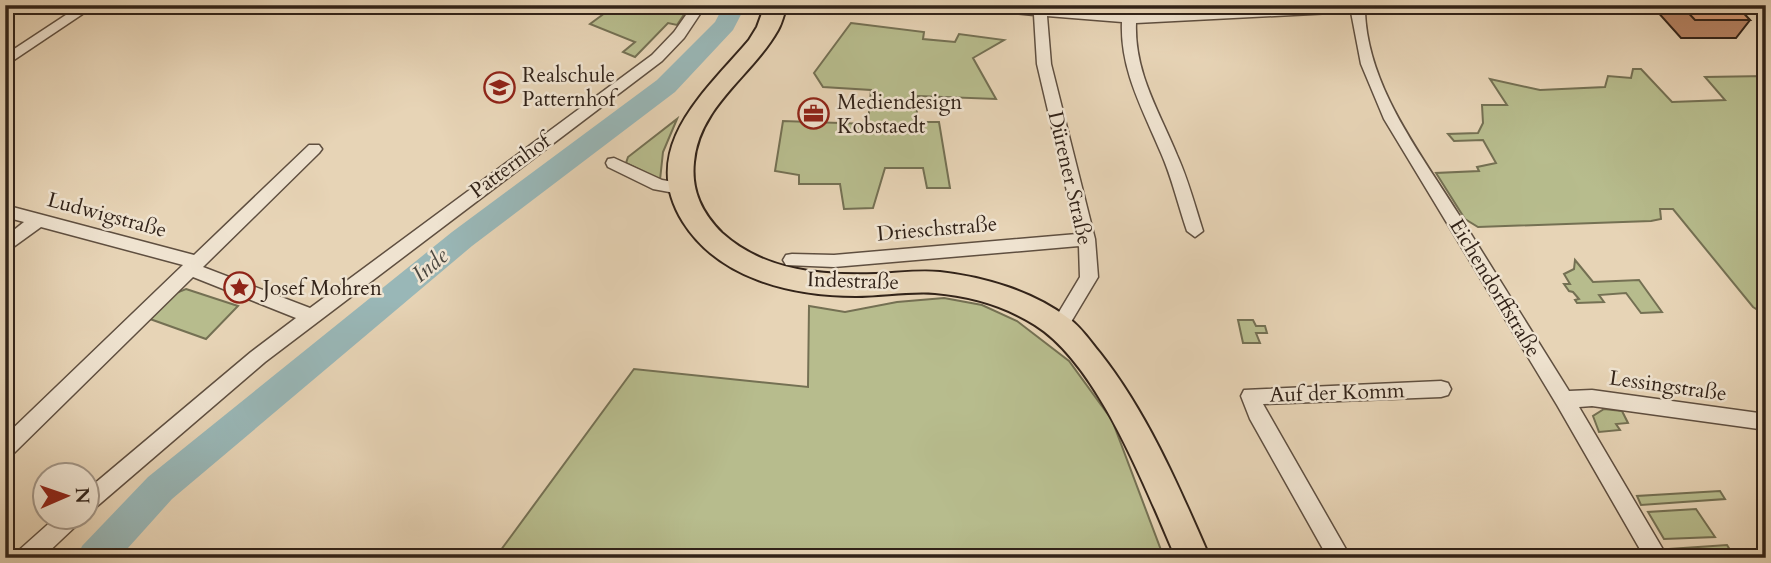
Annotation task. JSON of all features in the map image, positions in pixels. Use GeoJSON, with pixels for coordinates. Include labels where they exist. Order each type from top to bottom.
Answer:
{"type":"FeatureCollection","features":[{"type":"Feature","properties":{"kind":"main road"},"geometry":{"type":"LineString","coordinates":[[680,188],[684,148],[690,129],[767,29],[776,5]]}},
{"type":"Feature","properties":{"kind":"main road","name":"Indestraße"},"geometry":{"type":"LineString","coordinates":[[680,188],[690,213],[714,242],[748,265],[767,273],[814,283],[874,285],[933,282],[955,285],[986,291],[1059,327]]}},
{"type":"Feature","properties":{"kind":"main road"},"geometry":{"type":"LineString","coordinates":[[1059,327],[1096,369],[1125,411],[1193,558]]}},
{"type":"Feature","properties":{"kind":"street"},"geometry":{"type":"LineString","coordinates":[[5,61],[90,5]]}},
{"type":"Feature","properties":{"kind":"street","name":"Patternhof"},"geometry":{"type":"LineString","coordinates":[[102,489],[258,356],[638,73],[679,35],[700,5]]}},
{"type":"Feature","properties":{"kind":"street"},"geometry":{"type":"LineString","coordinates":[[970,5],[1040,9],[1129,19],[1419,5]]}},
{"type":"Feature","properties":{"kind":"street","name":"Eichendorffstraße"},"geometry":{"type":"LineString","coordinates":[[1358,7],[1360,34],[1372,80],[1392,119],[1657,558]]}},
{"type":"Feature","properties":{"kind":"street","name":"Dürener Straße"},"geometry":{"type":"LineString","coordinates":[[1040,9],[1044,64],[1087,239],[1089,277],[1059,327]]}},
{"type":"Feature","properties":{"kind":"street"},"geometry":{"type":"LineString","coordinates":[[1129,19],[1132,61],[1146,103],[1170,155],[1195,231]]}},
{"type":"Feature","properties":{"kind":"street"},"geometry":{"type":"LineString","coordinates":[[5,449],[314,149]]}},
{"type":"Feature","properties":{"kind":"street"},"geometry":{"type":"LineString","coordinates":[[614,163],[659,185],[680,188]]}},
{"type":"Feature","properties":{"kind":"street","name":"Ludwigstraße"},"geometry":{"type":"LineString","coordinates":[[5,211],[193,266]]}},
{"type":"Feature","properties":{"kind":"street"},"geometry":{"type":"LineString","coordinates":[[5,247],[38,220]]}},
{"type":"Feature","properties":{"kind":"street","name":"Drieschstraße"},"geometry":{"type":"LineString","coordinates":[[792,260],[834,261],[1087,239]]}},
{"type":"Feature","properties":{"kind":"street"},"geometry":{"type":"LineString","coordinates":[[193,266],[310,316]]}},
{"type":"Feature","properties":{"kind":"street","name":"Auf der Komm"},"geometry":{"type":"LineString","coordinates":[[1340,558],[1257,412],[1251,396],[1441,389]]}},
{"type":"Feature","properties":{"kind":"street","name":"Lessingstraße"},"geometry":{"type":"LineString","coordinates":[[1563,399],[1592,398],[1766,422]]}},
{"type":"Feature","properties":{"kind":"street"},"geometry":{"type":"LineString","coordinates":[[26,558],[53,532]]}},
{"type":"Feature","properties":{"kind":"green space"},"geometry":{"type":"Polygon","coordinates":[[[627,5],[689,7],[677,25],[668,23],[635,57],[623,52],[635,42],[590,24],[613,7],[622,10],[627,5]]]}},
{"type":"Feature","properties":{"kind":"green space"},"geometry":{"type":"Polygon","coordinates":[[[851,23],[924,32],[923,39],[955,42],[959,34],[1004,40],[973,58],[996,99],[918,96],[916,122],[939,122],[950,188],[927,188],[923,168],[885,168],[873,208],[844,209],[840,184],[799,184],[799,175],[775,171],[783,121],[868,124],[871,90],[823,87],[814,73],[851,23]]]}},
{"type":"Feature","properties":{"kind":"green space"},"geometry":{"type":"Polygon","coordinates":[[[1633,69],[1641,69],[1672,102],[1725,100],[1705,77],[1766,76],[1766,201],[1758,201],[1766,210],[1766,315],[1753,307],[1673,209],[1660,209],[1661,219],[1651,221],[1478,227],[1465,219],[1436,173],[1479,171],[1477,167],[1496,163],[1483,140],[1454,141],[1448,134],[1478,133],[1483,123],[1482,105],[1507,105],[1490,79],[1540,90],[1605,87],[1608,76],[1631,78],[1633,69]]]}},
{"type":"Feature","properties":{"kind":"green space"},"geometry":{"type":"Polygon","coordinates":[[[677,119],[663,152],[660,180],[626,163],[628,157],[677,119]]]}},
{"type":"Feature","properties":{"kind":"green space"},"geometry":{"type":"Polygon","coordinates":[[[1575,260],[1593,282],[1639,280],[1662,312],[1641,313],[1626,293],[1599,295],[1604,302],[1577,303],[1575,300],[1579,299],[1564,284],[1570,284],[1564,274],[1574,269],[1575,260]]]}},
{"type":"Feature","properties":{"kind":"green space"},"geometry":{"type":"Polygon","coordinates":[[[186,289],[238,306],[206,339],[150,319],[176,293],[186,289]]]}},
{"type":"Feature","properties":{"kind":"green space"},"geometry":{"type":"Polygon","coordinates":[[[944,298],[982,305],[1017,321],[1069,361],[1112,420],[1164,558],[495,558],[634,369],[808,387],[809,306],[845,312],[897,302],[944,298]]]}},
{"type":"Feature","properties":{"kind":"green space"},"geometry":{"type":"Polygon","coordinates":[[[1238,320],[1253,320],[1256,326],[1265,326],[1267,333],[1256,333],[1260,343],[1243,343],[1238,320]]]}},
{"type":"Feature","properties":{"kind":"green space"},"geometry":{"type":"Polygon","coordinates":[[[1604,409],[1622,411],[1628,423],[1616,424],[1620,430],[1599,432],[1593,416],[1604,409]]]}},
{"type":"Feature","properties":{"kind":"green space"},"geometry":{"type":"Polygon","coordinates":[[[1720,491],[1725,499],[1641,505],[1637,496],[1720,491]]]}},
{"type":"Feature","properties":{"kind":"green space"},"geometry":{"type":"Polygon","coordinates":[[[1696,509],[1715,537],[1664,539],[1648,512],[1696,509]]]}},
{"type":"Feature","properties":{"kind":"green space"},"geometry":{"type":"Polygon","coordinates":[[[1727,545],[1735,558],[1675,558],[1670,549],[1727,545]]]}},
{"type":"Feature","properties":{"kind":"building"},"geometry":{"type":"Polygon","coordinates":[[[1681,5],[1736,5],[1750,20],[1695,20],[1681,5]]]}},
{"type":"Feature","properties":{"kind":"waterway","name":"Inde"},"geometry":{"type":"LineString","coordinates":[[95,558],[160,488],[462,239],[666,86],[725,25],[735,5]]}},
{"type":"Feature","properties":{"kind":"place","name":"Realschule Patternhof"},"geometry":{"type":"Point","coordinates":[499,87]}},
{"type":"Feature","properties":{"kind":"place","name":"Mediendesign Kobstaedt"},"geometry":{"type":"Point","coordinates":[814,114]}},
{"type":"Feature","properties":{"kind":"place","name":"Josef Mohren"},"geometry":{"type":"Point","coordinates":[240,288]}}]}
